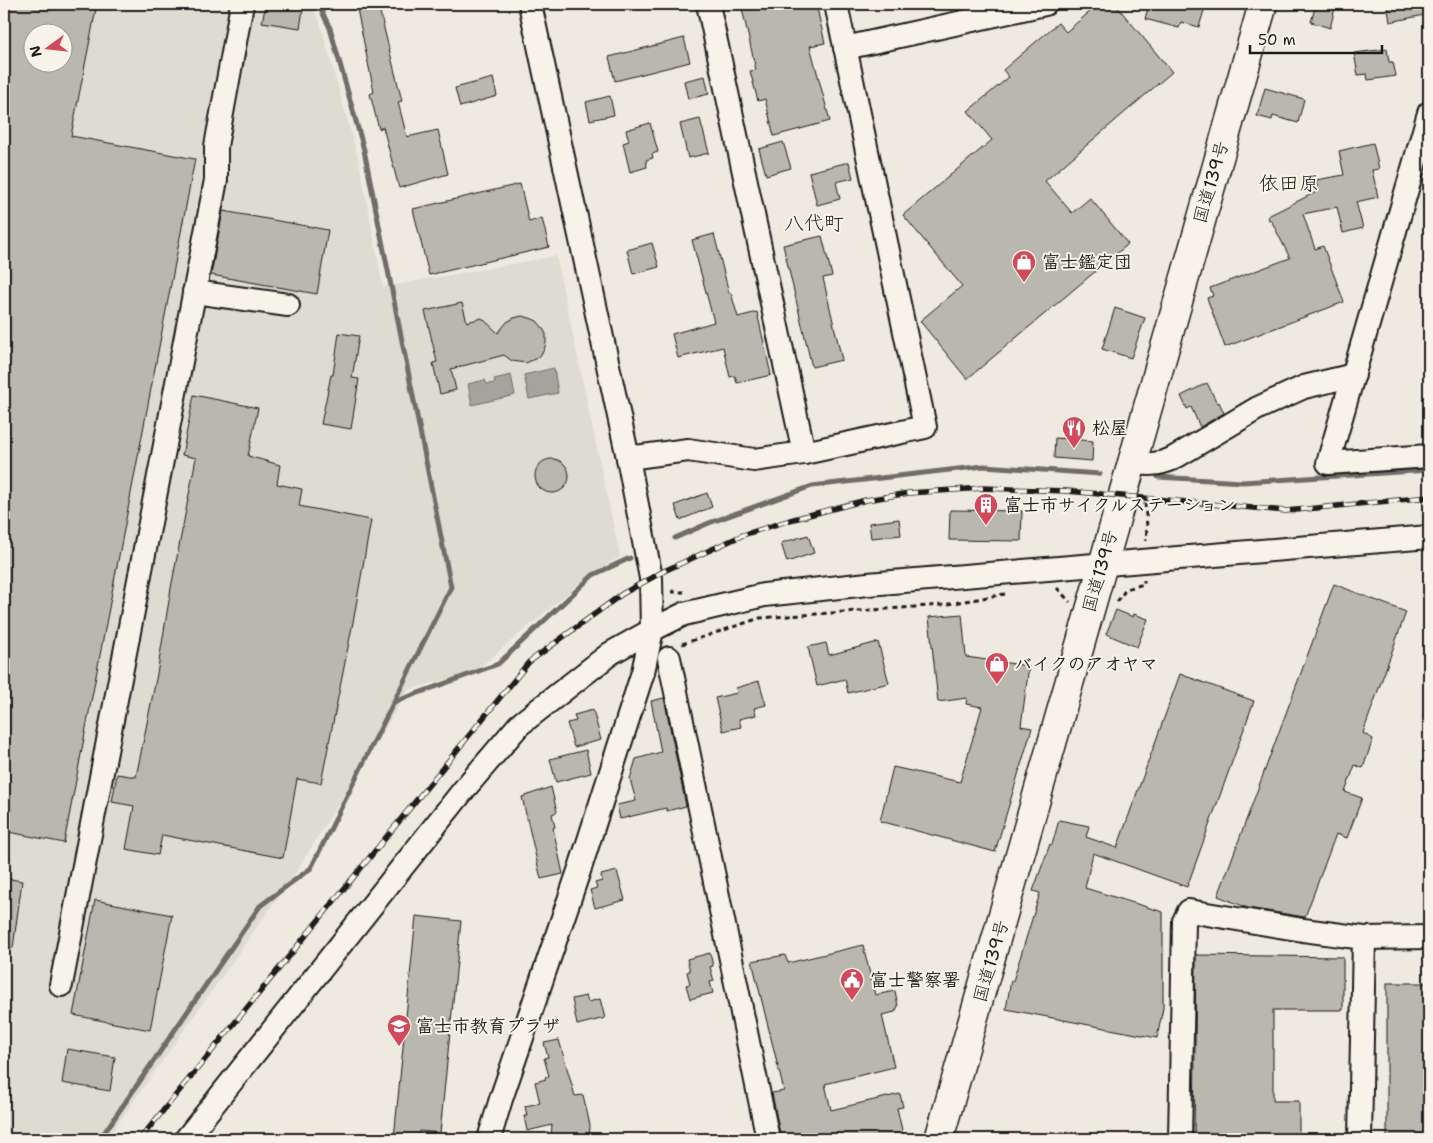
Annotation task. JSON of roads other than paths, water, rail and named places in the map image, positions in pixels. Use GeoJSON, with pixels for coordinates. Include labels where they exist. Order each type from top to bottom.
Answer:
{"type":"FeatureCollection","features":[{"type":"Feature","properties":{"kind":"highway","name":"国道139号"},"geometry":{"type":"LineString","coordinates":[[939,1139],[1263,4]]}},
{"type":"Feature","properties":{"kind":"street"},"geometry":{"type":"LineString","coordinates":[[61,985],[216,180],[216,146],[242,4]]}},
{"type":"Feature","properties":{"kind":"street"},"geometry":{"type":"LineString","coordinates":[[489,1139],[581,865],[643,672],[652,630],[651,578],[628,458],[530,4]]}},
{"type":"Feature","properties":{"kind":"street"},"geometry":{"type":"LineString","coordinates":[[708,4],[804,453]]}},
{"type":"Feature","properties":{"kind":"street"},"geometry":{"type":"LineString","coordinates":[[628,458],[688,450],[754,460],[804,453],[924,427],[836,4]]}},
{"type":"Feature","properties":{"kind":"street"},"geometry":{"type":"LineString","coordinates":[[845,48],[1045,4]]}},
{"type":"Feature","properties":{"kind":"street"},"geometry":{"type":"LineString","coordinates":[[1429,113],[1328,464],[1429,456]]}},
{"type":"Feature","properties":{"kind":"street"},"geometry":{"type":"LineString","coordinates":[[194,292],[288,304]]}},
{"type":"Feature","properties":{"kind":"street"},"geometry":{"type":"LineString","coordinates":[[1132,462],[1156,465],[1172,460],[1258,408],[1304,387],[1354,375]]}},
{"type":"Feature","properties":{"kind":"street"},"geometry":{"type":"LineString","coordinates":[[186,1139],[466,787],[519,724],[611,653],[684,614],[764,595],[868,584],[1429,537]]}},
{"type":"Feature","properties":{"kind":"street"},"geometry":{"type":"LineString","coordinates":[[669,658],[768,1139]]}},
{"type":"Feature","properties":{"kind":"street"},"geometry":{"type":"LineString","coordinates":[[1180,1139],[1184,921],[1189,911],[1364,938],[1429,937]]}},
{"type":"Feature","properties":{"kind":"street"},"geometry":{"type":"LineString","coordinates":[[1360,1139],[1364,938]]}},
{"type":"Feature","properties":{"kind":"waterway"},"geometry":{"type":"LineString","coordinates":[[100,1139],[260,906],[311,868],[451,587],[364,150],[330,28],[318,4]]}},
{"type":"Feature","properties":{"kind":"waterway"},"geometry":{"type":"LineString","coordinates":[[675,538],[709,523],[812,486],[984,466],[1100,474]]}},
{"type":"Feature","properties":{"kind":"waterway"},"geometry":{"type":"LineString","coordinates":[[1158,477],[1243,482],[1429,470]]}},
{"type":"Feature","properties":{"kind":"waterway"},"geometry":{"type":"LineString","coordinates":[[394,702],[498,664],[593,575],[630,558]]}},
{"type":"Feature","properties":{"kind":"railway"},"geometry":{"type":"LineString","coordinates":[[140,1139],[529,662],[622,594],[664,571],[743,535],[790,520],[866,500],[909,493],[983,488],[1067,491],[1286,511],[1429,497]]}},
{"type":"Feature","properties":{"kind":"place","name":"富士鑑定団"},"geometry":{"type":"Point","coordinates":[1024,283]}},
{"type":"Feature","properties":{"kind":"place","name":"松屋"},"geometry":{"type":"Point","coordinates":[1074,449]}},
{"type":"Feature","properties":{"kind":"place","name":"富士市サイクルステーション"},"geometry":{"type":"Point","coordinates":[986,526]}},
{"type":"Feature","properties":{"kind":"place","name":"バイクのアオヤマ"},"geometry":{"type":"Point","coordinates":[997,685]}},
{"type":"Feature","properties":{"kind":"place","name":"富士警察署"},"geometry":{"type":"Point","coordinates":[852,1001]}},
{"type":"Feature","properties":{"kind":"place","name":"富士市教育プラザ"},"geometry":{"type":"Point","coordinates":[399,1047]}},
{"type":"Feature","properties":{"kind":"district","name":"依田原"},"geometry":{"type":"Point","coordinates":[1289,183]}},
{"type":"Feature","properties":{"kind":"district","name":"八代町"},"geometry":{"type":"Point","coordinates":[814,223]}}]}
